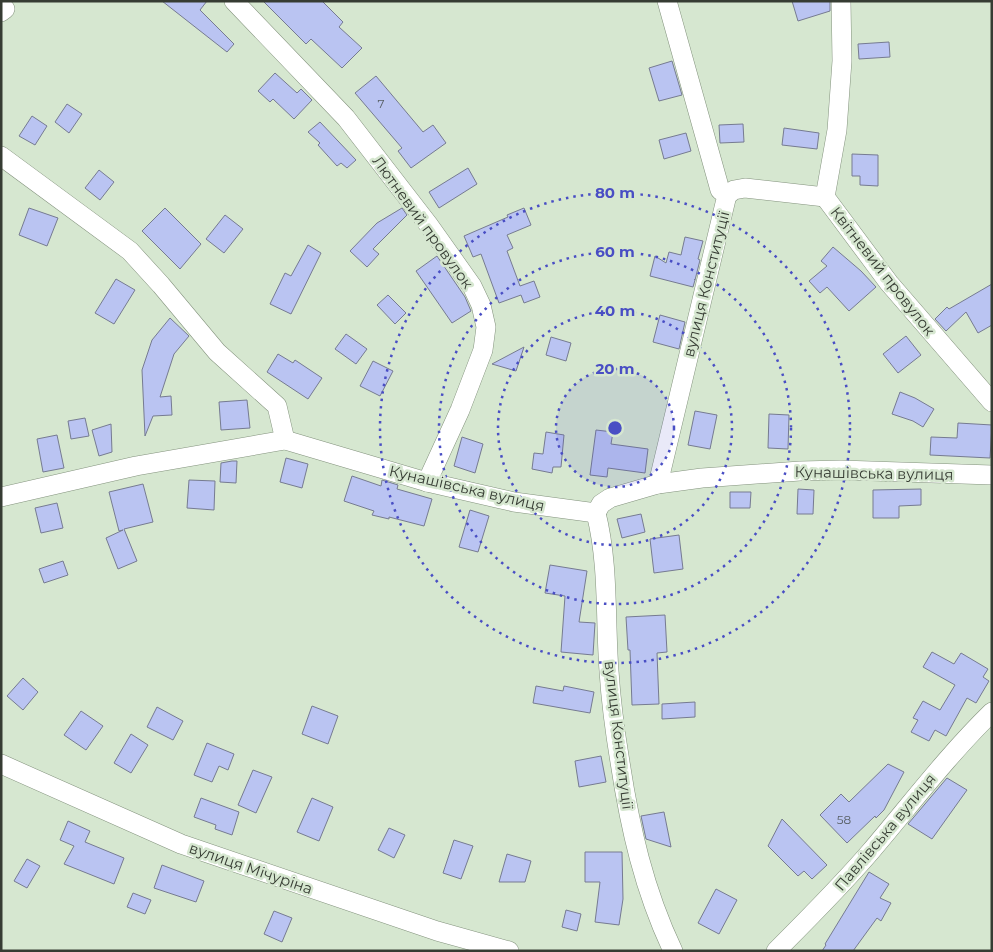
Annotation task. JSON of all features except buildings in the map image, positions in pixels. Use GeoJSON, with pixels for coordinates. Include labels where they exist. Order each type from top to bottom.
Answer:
{"type":"FeatureCollection","features":[{"type":"Feature","properties":{"kind":"street","name":"Лютневий провулок"},"geometry":{"type":"LineString","coordinates":[[234,1],[346,118],[428,224],[472,286],[481,305],[486,327],[483,350],[460,410],[427,482]]}},
{"type":"Feature","properties":{"kind":"street","name":"вулиця Конституції"},"geometry":{"type":"LineString","coordinates":[[658,484],[728,195],[720,190],[667,1]]}},
{"type":"Feature","properties":{"kind":"street","name":"Квітневий провулок"},"geometry":{"type":"LineString","coordinates":[[842,1],[842,61],[837,130],[825,197],[889,283],[992,402]]}},
{"type":"Feature","properties":{"kind":"street"},"geometry":{"type":"LineString","coordinates":[[1,156],[130,251],[217,352],[277,406],[285,440]]}},
{"type":"Feature","properties":{"kind":"street"},"geometry":{"type":"LineString","coordinates":[[728,195],[734,190],[745,188],[825,197]]}},
{"type":"Feature","properties":{"kind":"street","name":"Кунашівська вулиця"},"geometry":{"type":"LineString","coordinates":[[1,497],[136,466],[285,440],[427,482],[514,502],[596,513],[601,504],[610,498],[658,484],[702,478],[840,470],[992,475]]}},
{"type":"Feature","properties":{"kind":"street","name":"вулиця Конституції"},"geometry":{"type":"LineString","coordinates":[[596,513],[605,572],[614,726],[624,791],[643,875],[660,923],[673,951]]}},
{"type":"Feature","properties":{"kind":"street","name":"Павлівська вулиця"},"geometry":{"type":"LineString","coordinates":[[776,951],[832,895],[872,850],[939,768],[992,712]]}},
{"type":"Feature","properties":{"kind":"street","name":"вулиця Мічуріна"},"geometry":{"type":"LineString","coordinates":[[1,764],[181,844],[437,931],[509,951]]}}]}
